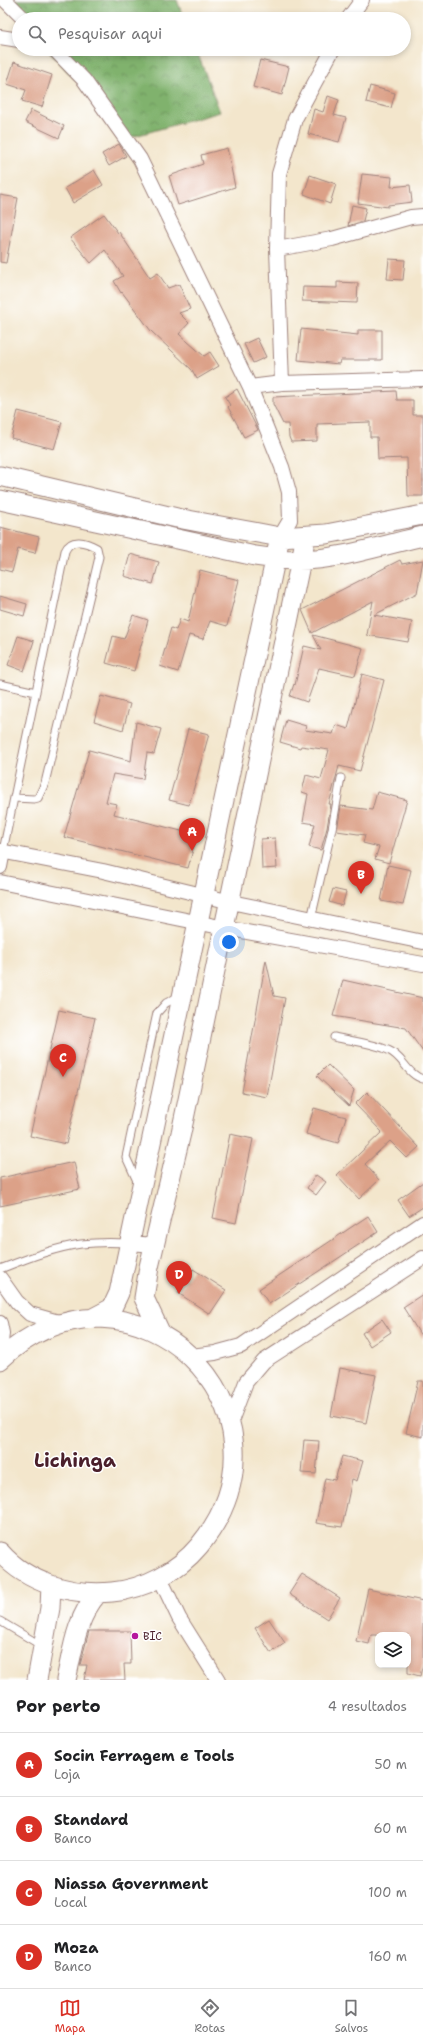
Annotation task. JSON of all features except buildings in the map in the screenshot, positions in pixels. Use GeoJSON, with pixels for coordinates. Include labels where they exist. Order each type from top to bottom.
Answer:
{"type":"FeatureCollection","features":[{"type":"Feature","properties":{"kind":"street"},"geometry":{"type":"LineString","coordinates":[[5,0],[17,12]]}},
{"type":"Feature","properties":{"kind":"street"},"geometry":{"type":"LineString","coordinates":[[353,12],[362,0]]}},
{"type":"Feature","properties":{"kind":"street"},"geometry":{"type":"LineString","coordinates":[[0,37],[12,39]]}},
{"type":"Feature","properties":{"kind":"street"},"geometry":{"type":"LineString","coordinates":[[61,56],[84,80],[140,159],[250,387],[282,467],[289,492],[290,520],[280,537],[120,1292],[112,1308],[94,1318]]}},
{"type":"Feature","properties":{"kind":"street"},"geometry":{"type":"LineString","coordinates":[[282,383],[277,249],[279,174],[295,119],[328,56]]}},
{"type":"Feature","properties":{"kind":"street"},"geometry":{"type":"LineString","coordinates":[[277,249],[332,239],[411,217],[423,216]]}},
{"type":"Feature","properties":{"kind":"street"},"geometry":{"type":"LineString","coordinates":[[250,387],[282,383],[423,379]]}},
{"type":"Feature","properties":{"kind":"street"},"geometry":{"type":"LineString","coordinates":[[0,476],[178,518],[280,537],[306,536],[423,516]]}},
{"type":"Feature","properties":{"kind":"street"},"geometry":{"type":"LineString","coordinates":[[76,517],[80,495]]}},
{"type":"Feature","properties":{"kind":"street"},"geometry":{"type":"LineString","coordinates":[[0,500],[255,556],[276,559],[300,560],[349,553],[423,536]]}},
{"type":"Feature","properties":{"kind":"street"},"geometry":{"type":"LineString","coordinates":[[116,526],[120,504]]}},
{"type":"Feature","properties":{"kind":"street"},"geometry":{"type":"LineString","coordinates":[[290,520],[306,536]]}},
{"type":"Feature","properties":{"kind":"street"},"geometry":{"type":"LineString","coordinates":[[161,1334],[144,1298],[154,1245],[181,1134],[231,902],[306,536]]}},
{"type":"Feature","properties":{"kind":"street"},"geometry":{"type":"LineString","coordinates":[[0,867],[2,851],[103,871],[231,902],[423,942]]}},
{"type":"Feature","properties":{"kind":"street"},"geometry":{"type":"LineString","coordinates":[[0,882],[225,928],[423,964]]}},
{"type":"Feature","properties":{"kind":"street"},"geometry":{"type":"LineString","coordinates":[[172,1048],[198,1054]]}},
{"type":"Feature","properties":{"kind":"street"},"geometry":{"type":"LineString","coordinates":[[155,1127],[181,1134]]}},
{"type":"Feature","properties":{"kind":"street"},"geometry":{"type":"LineString","coordinates":[[191,1356],[215,1353],[241,1346],[423,1223]]}},
{"type":"Feature","properties":{"kind":"street"},"geometry":{"type":"LineString","coordinates":[[130,1243],[154,1245]]}},
{"type":"Feature","properties":{"kind":"street"},"geometry":{"type":"LineString","coordinates":[[230,1424],[246,1382],[264,1361],[423,1258]]}},
{"type":"Feature","properties":{"kind":"street"},"geometry":{"type":"LineString","coordinates":[[0,1278],[16,1302],[30,1314],[62,1323]]}},
{"type":"Feature","properties":{"kind":"street"},"geometry":{"type":"LineString","coordinates":[[0,1360],[14,1347],[37,1333],[62,1323],[94,1318],[128,1322],[161,1334],[191,1356],[216,1387],[230,1424],[234,1460],[228,1496],[213,1529],[189,1557],[160,1578],[140,1586],[119,1591],[98,1593],[74,1591],[51,1585],[26,1573],[0,1552]]}},
{"type":"Feature","properties":{"kind":"street"},"geometry":{"type":"LineString","coordinates":[[0,1323],[2,1334],[0,1354]]}},
{"type":"Feature","properties":{"kind":"street"},"geometry":{"type":"LineString","coordinates":[[160,1578],[179,1618],[218,1680]]}},
{"type":"Feature","properties":{"kind":"street"},"geometry":{"type":"LineString","coordinates":[[38,1680],[50,1608],[51,1585]]}},
{"type":"Feature","properties":{"kind":"street"},"geometry":{"type":"LineString","coordinates":[[66,1680],[81,1618],[87,1605],[98,1593]]}},
{"type":"Feature","properties":{"kind":"lane"},"geometry":{"type":"LineString","coordinates":[[2,851],[64,551],[67,546],[73,542],[87,543],[97,548],[99,557],[45,783],[38,798],[14,798]]}},
{"type":"Feature","properties":{"kind":"lane"},"geometry":{"type":"LineString","coordinates":[[0,684],[36,692]]}},
{"type":"Feature","properties":{"kind":"lane"},"geometry":{"type":"LineString","coordinates":[[312,919],[332,829],[341,778]]}},
{"type":"Feature","properties":{"kind":"lane"},"geometry":{"type":"LineString","coordinates":[[142,1188],[130,1168],[126,1157],[157,1012],[166,1003],[184,994]]}},
{"type":"Feature","properties":{"kind":"lane"},"geometry":{"type":"LineString","coordinates":[[334,1037],[388,1050],[397,1055],[416,1077],[423,1079]]}},
{"type":"Feature","properties":{"kind":"lane"},"geometry":{"type":"LineString","coordinates":[[0,1269],[46,1252],[80,1244],[103,1242],[130,1243]]}},
{"type":"Feature","properties":{"kind":"lane"},"geometry":{"type":"LineString","coordinates":[[0,1621],[44,1647]]}},
{"type":"Feature","properties":{"kind":"green space"},"geometry":{"type":"Polygon","coordinates":[[[2,0],[177,0],[181,12],[13,12],[2,0]]]}},
{"type":"Feature","properties":{"kind":"green space"},"geometry":{"type":"Polygon","coordinates":[[[53,56],[199,56],[220,112],[128,138],[53,56]]]}},
{"type":"Feature","properties":{"kind":"place","name":"Socin Ferragem e Tools"},"geometry":{"type":"Point","coordinates":[192,851]}},
{"type":"Feature","properties":{"kind":"place","name":"Standard"},"geometry":{"type":"Point","coordinates":[361,894]}},
{"type":"Feature","properties":{"kind":"place","name":"Niassa Government"},"geometry":{"type":"Point","coordinates":[63,1077]}},
{"type":"Feature","properties":{"kind":"place","name":"Moza"},"geometry":{"type":"Point","coordinates":[179,1294]}},
{"type":"Feature","properties":{"kind":"place","name":"BIC"},"geometry":{"type":"Point","coordinates":[135,1636]}},
{"type":"Feature","properties":{"kind":"district","name":"Lichinga"},"geometry":{"type":"Point","coordinates":[75,1460]}}]}
